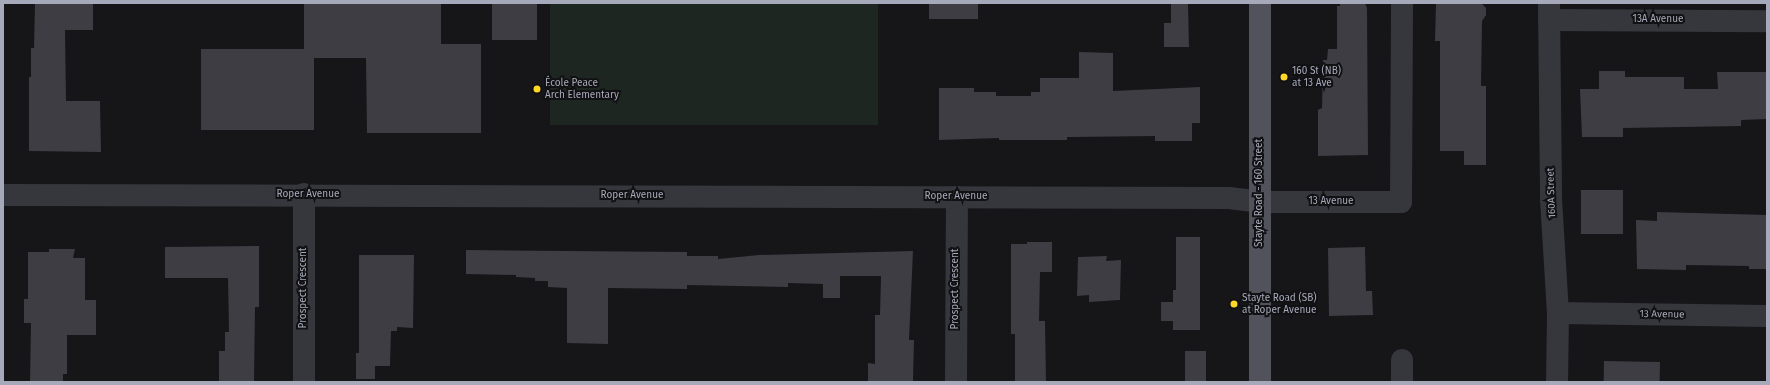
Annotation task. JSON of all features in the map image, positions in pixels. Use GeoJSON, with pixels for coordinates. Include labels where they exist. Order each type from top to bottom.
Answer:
{"type":"FeatureCollection","features":[{"type":"Feature","properties":{"kind":"main road","name":"Stayte Road - 160 Street"},"geometry":{"type":"LineString","coordinates":[[1260,3],[1260,382]]}},
{"type":"Feature","properties":{"kind":"street","name":"13 Avenue"},"geometry":{"type":"LineString","coordinates":[[1260,202],[1401,202],[1402,3]]}},
{"type":"Feature","properties":{"kind":"street","name":"13A Avenue"},"geometry":{"type":"LineString","coordinates":[[1548,12],[1767,20]]}},
{"type":"Feature","properties":{"kind":"street","name":"160A Street"},"geometry":{"type":"LineString","coordinates":[[1548,12],[1551,199],[1558,313],[1557,382]]}},
{"type":"Feature","properties":{"kind":"street","name":"Roper Avenue"},"geometry":{"type":"LineString","coordinates":[[3,195],[304,194],[1229,198],[1260,202]]}},
{"type":"Feature","properties":{"kind":"street","name":"Prospect Crescent"},"geometry":{"type":"LineString","coordinates":[[304,194],[304,382]]}},
{"type":"Feature","properties":{"kind":"street","name":"Prospect Crescent"},"geometry":{"type":"LineString","coordinates":[[956,382],[957,197]]}},
{"type":"Feature","properties":{"kind":"street","name":"13 Avenue"},"geometry":{"type":"LineString","coordinates":[[1558,313],[1767,316]]}},
{"type":"Feature","properties":{"kind":"street"},"geometry":{"type":"LineString","coordinates":[[1402,360],[1402,382]]}},
{"type":"Feature","properties":{"kind":"shaded area"},"geometry":{"type":"Polygon","coordinates":[[[550,3],[878,3],[878,125],[550,125],[550,3]]]}},
{"type":"Feature","properties":{"kind":"building"},"geometry":{"type":"Polygon","coordinates":[[[35,3],[93,3],[93,30],[65,30],[66,101],[100,101],[101,152],[29,151],[29,77],[31,77],[31,48],[34,48],[35,3]]]}},
{"type":"Feature","properties":{"kind":"building"},"geometry":{"type":"Polygon","coordinates":[[[304,3],[441,3],[441,44],[481,44],[481,133],[367,133],[366,58],[314,58],[314,130],[201,130],[201,49],[304,49],[304,3]]]}},
{"type":"Feature","properties":{"kind":"building"},"geometry":{"type":"Polygon","coordinates":[[[492,3],[537,3],[537,40],[492,40],[492,3]]]}},
{"type":"Feature","properties":{"kind":"building"},"geometry":{"type":"Polygon","coordinates":[[[929,3],[978,3],[978,19],[929,19],[929,3]]]}},
{"type":"Feature","properties":{"kind":"building"},"geometry":{"type":"Polygon","coordinates":[[[1171,3],[1188,3],[1189,47],[1164,47],[1164,23],[1171,23],[1171,3]]]}},
{"type":"Feature","properties":{"kind":"building"},"geometry":{"type":"Polygon","coordinates":[[[1340,3],[1365,3],[1367,8],[1368,155],[1318,156],[1318,110],[1322,108],[1323,60],[1327,60],[1328,49],[1337,49],[1337,6],[1340,6],[1340,3]]]}},
{"type":"Feature","properties":{"kind":"building"},"geometry":{"type":"Polygon","coordinates":[[[1436,3],[1481,3],[1486,8],[1486,15],[1482,21],[1481,86],[1486,86],[1486,165],[1464,165],[1464,151],[1440,151],[1440,41],[1435,41],[1436,3]]]}},
{"type":"Feature","properties":{"kind":"building"},"geometry":{"type":"Polygon","coordinates":[[[1079,52],[1113,53],[1113,91],[1200,87],[1200,123],[1192,123],[1192,141],[1155,141],[1155,136],[1067,137],[1067,140],[999,140],[999,138],[939,140],[939,88],[974,88],[974,92],[996,92],[996,96],[1031,96],[1031,92],[1040,92],[1040,78],[1079,78],[1079,52]]]}},
{"type":"Feature","properties":{"kind":"building"},"geometry":{"type":"Polygon","coordinates":[[[1599,71],[1625,71],[1625,77],[1684,77],[1684,89],[1718,89],[1717,72],[1767,72],[1767,119],[1741,120],[1741,126],[1623,128],[1623,137],[1582,137],[1580,89],[1599,89],[1599,71]]]}},
{"type":"Feature","properties":{"kind":"building"},"geometry":{"type":"Polygon","coordinates":[[[1581,190],[1623,190],[1623,234],[1581,234],[1581,190]]]}},
{"type":"Feature","properties":{"kind":"building"},"geometry":{"type":"Polygon","coordinates":[[[1657,212],[1767,215],[1767,269],[1749,269],[1749,266],[1686,265],[1686,270],[1637,269],[1636,220],[1657,221],[1657,212]]]}},
{"type":"Feature","properties":{"kind":"building"},"geometry":{"type":"Polygon","coordinates":[[[1176,237],[1200,237],[1200,330],[1173,330],[1173,321],[1161,321],[1161,302],[1173,302],[1173,290],[1176,290],[1176,237]]]}},
{"type":"Feature","properties":{"kind":"building"},"geometry":{"type":"Polygon","coordinates":[[[1027,242],[1052,242],[1052,272],[1040,272],[1039,321],[1045,321],[1046,382],[1015,382],[1015,334],[1011,334],[1011,244],[1027,244],[1027,242]]]}},
{"type":"Feature","properties":{"kind":"building"},"geometry":{"type":"Polygon","coordinates":[[[259,246],[259,307],[255,307],[254,382],[219,382],[219,351],[225,351],[225,332],[229,332],[228,278],[165,278],[165,247],[259,246]]]}},
{"type":"Feature","properties":{"kind":"building"},"geometry":{"type":"Polygon","coordinates":[[[1365,247],[1366,291],[1372,291],[1373,315],[1329,316],[1328,248],[1365,247]]]}},
{"type":"Feature","properties":{"kind":"building"},"geometry":{"type":"Polygon","coordinates":[[[49,249],[75,249],[73,258],[85,258],[85,300],[96,300],[96,335],[67,335],[67,374],[63,374],[63,382],[30,382],[31,323],[24,323],[24,299],[28,299],[28,252],[49,252],[49,249]]]}},
{"type":"Feature","properties":{"kind":"building"},"geometry":{"type":"Polygon","coordinates":[[[466,250],[687,252],[687,256],[718,256],[718,259],[759,255],[913,251],[909,340],[914,340],[913,381],[868,382],[868,363],[875,364],[875,315],[880,315],[881,276],[840,276],[840,298],[823,298],[823,284],[788,283],[788,287],[687,285],[687,289],[608,288],[608,344],[567,343],[567,288],[548,287],[548,281],[535,281],[535,278],[516,277],[516,275],[466,274],[466,250]]]}},
{"type":"Feature","properties":{"kind":"building"},"geometry":{"type":"Polygon","coordinates":[[[359,255],[414,255],[413,328],[397,327],[397,331],[391,331],[390,366],[375,366],[375,379],[356,379],[356,353],[359,353],[359,255]]]}},
{"type":"Feature","properties":{"kind":"building"},"geometry":{"type":"Polygon","coordinates":[[[1107,256],[1106,261],[1121,260],[1120,300],[1089,302],[1089,295],[1077,296],[1078,257],[1107,256]]]}},
{"type":"Feature","properties":{"kind":"building"},"geometry":{"type":"Polygon","coordinates":[[[1185,351],[1206,351],[1206,382],[1185,382],[1185,351]]]}},
{"type":"Feature","properties":{"kind":"building"},"geometry":{"type":"Polygon","coordinates":[[[1604,361],[1660,362],[1660,382],[1604,382],[1604,361]]]}},
{"type":"Feature","properties":{"kind":"place","name":"160 St (NB) at 13 Ave"},"geometry":{"type":"Point","coordinates":[1284,77]}},
{"type":"Feature","properties":{"kind":"place","name":"École Peace Arch Elementary"},"geometry":{"type":"Point","coordinates":[537,89]}},
{"type":"Feature","properties":{"kind":"place","name":"Stayte Road (SB) at Roper Avenue"},"geometry":{"type":"Point","coordinates":[1234,304]}}]}
